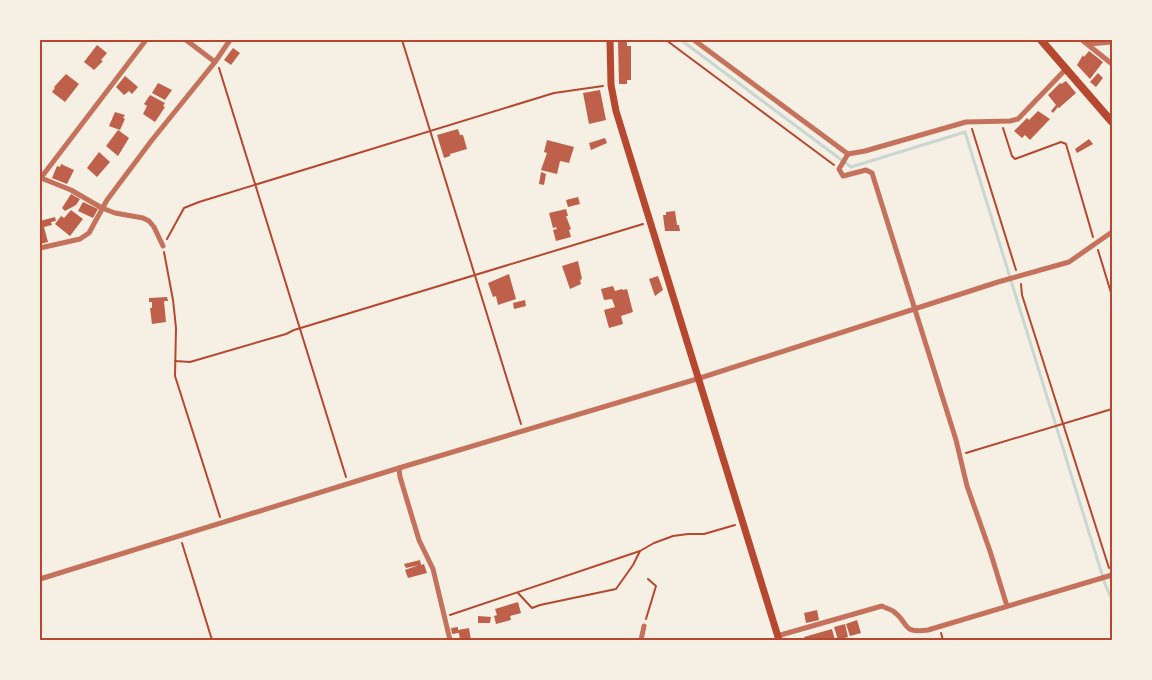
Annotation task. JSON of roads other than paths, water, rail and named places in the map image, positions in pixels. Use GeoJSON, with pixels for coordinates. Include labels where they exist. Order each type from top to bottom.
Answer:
{"type":"FeatureCollection","features":[{"type":"Feature","properties":{"kind":"main road"},"geometry":{"type":"LineString","coordinates":[[610,40],[611,85],[616,111],[778,638]]}},
{"type":"Feature","properties":{"kind":"main road"},"geometry":{"type":"LineString","coordinates":[[1041,40],[1112,122]]}},
{"type":"Feature","properties":{"kind":"street"},"geometry":{"type":"LineString","coordinates":[[146,40],[40,178],[71,190],[102,208],[122,215],[138,216],[149,221],[163,246]]}},
{"type":"Feature","properties":{"kind":"street"},"geometry":{"type":"LineString","coordinates":[[186,40],[215,62]]}},
{"type":"Feature","properties":{"kind":"street"},"geometry":{"type":"LineString","coordinates":[[40,248],[80,239],[89,232],[102,208],[230,40]]}},
{"type":"Feature","properties":{"kind":"street"},"geometry":{"type":"LineString","coordinates":[[694,40],[848,154],[970,122],[1018,119],[1066,69]]}},
{"type":"Feature","properties":{"kind":"street"},"geometry":{"type":"LineString","coordinates":[[1085,42],[1112,42]]}},
{"type":"Feature","properties":{"kind":"street"},"geometry":{"type":"LineString","coordinates":[[1085,42],[1112,64]]}},
{"type":"Feature","properties":{"kind":"street"},"geometry":{"type":"LineString","coordinates":[[848,154],[839,169],[843,176],[866,170],[872,173],[881,198],[956,440],[967,486],[1007,606]]}},
{"type":"Feature","properties":{"kind":"street"},"geometry":{"type":"LineString","coordinates":[[40,579],[399,468],[697,379],[1069,262],[1112,232]]}},
{"type":"Feature","properties":{"kind":"street"},"geometry":{"type":"LineString","coordinates":[[399,468],[419,540],[433,569],[450,640]]}},
{"type":"Feature","properties":{"kind":"street"},"geometry":{"type":"LineString","coordinates":[[778,638],[882,606],[893,610],[908,628],[916,632],[939,628],[1111,575]]}},
{"type":"Feature","properties":{"kind":"street"},"geometry":{"type":"LineString","coordinates":[[642,640],[644,626]]}},
{"type":"Feature","properties":{"kind":"waterway"},"geometry":{"type":"LineString","coordinates":[[681,40],[851,167],[965,132],[1105,584],[1112,600]]}}]}
